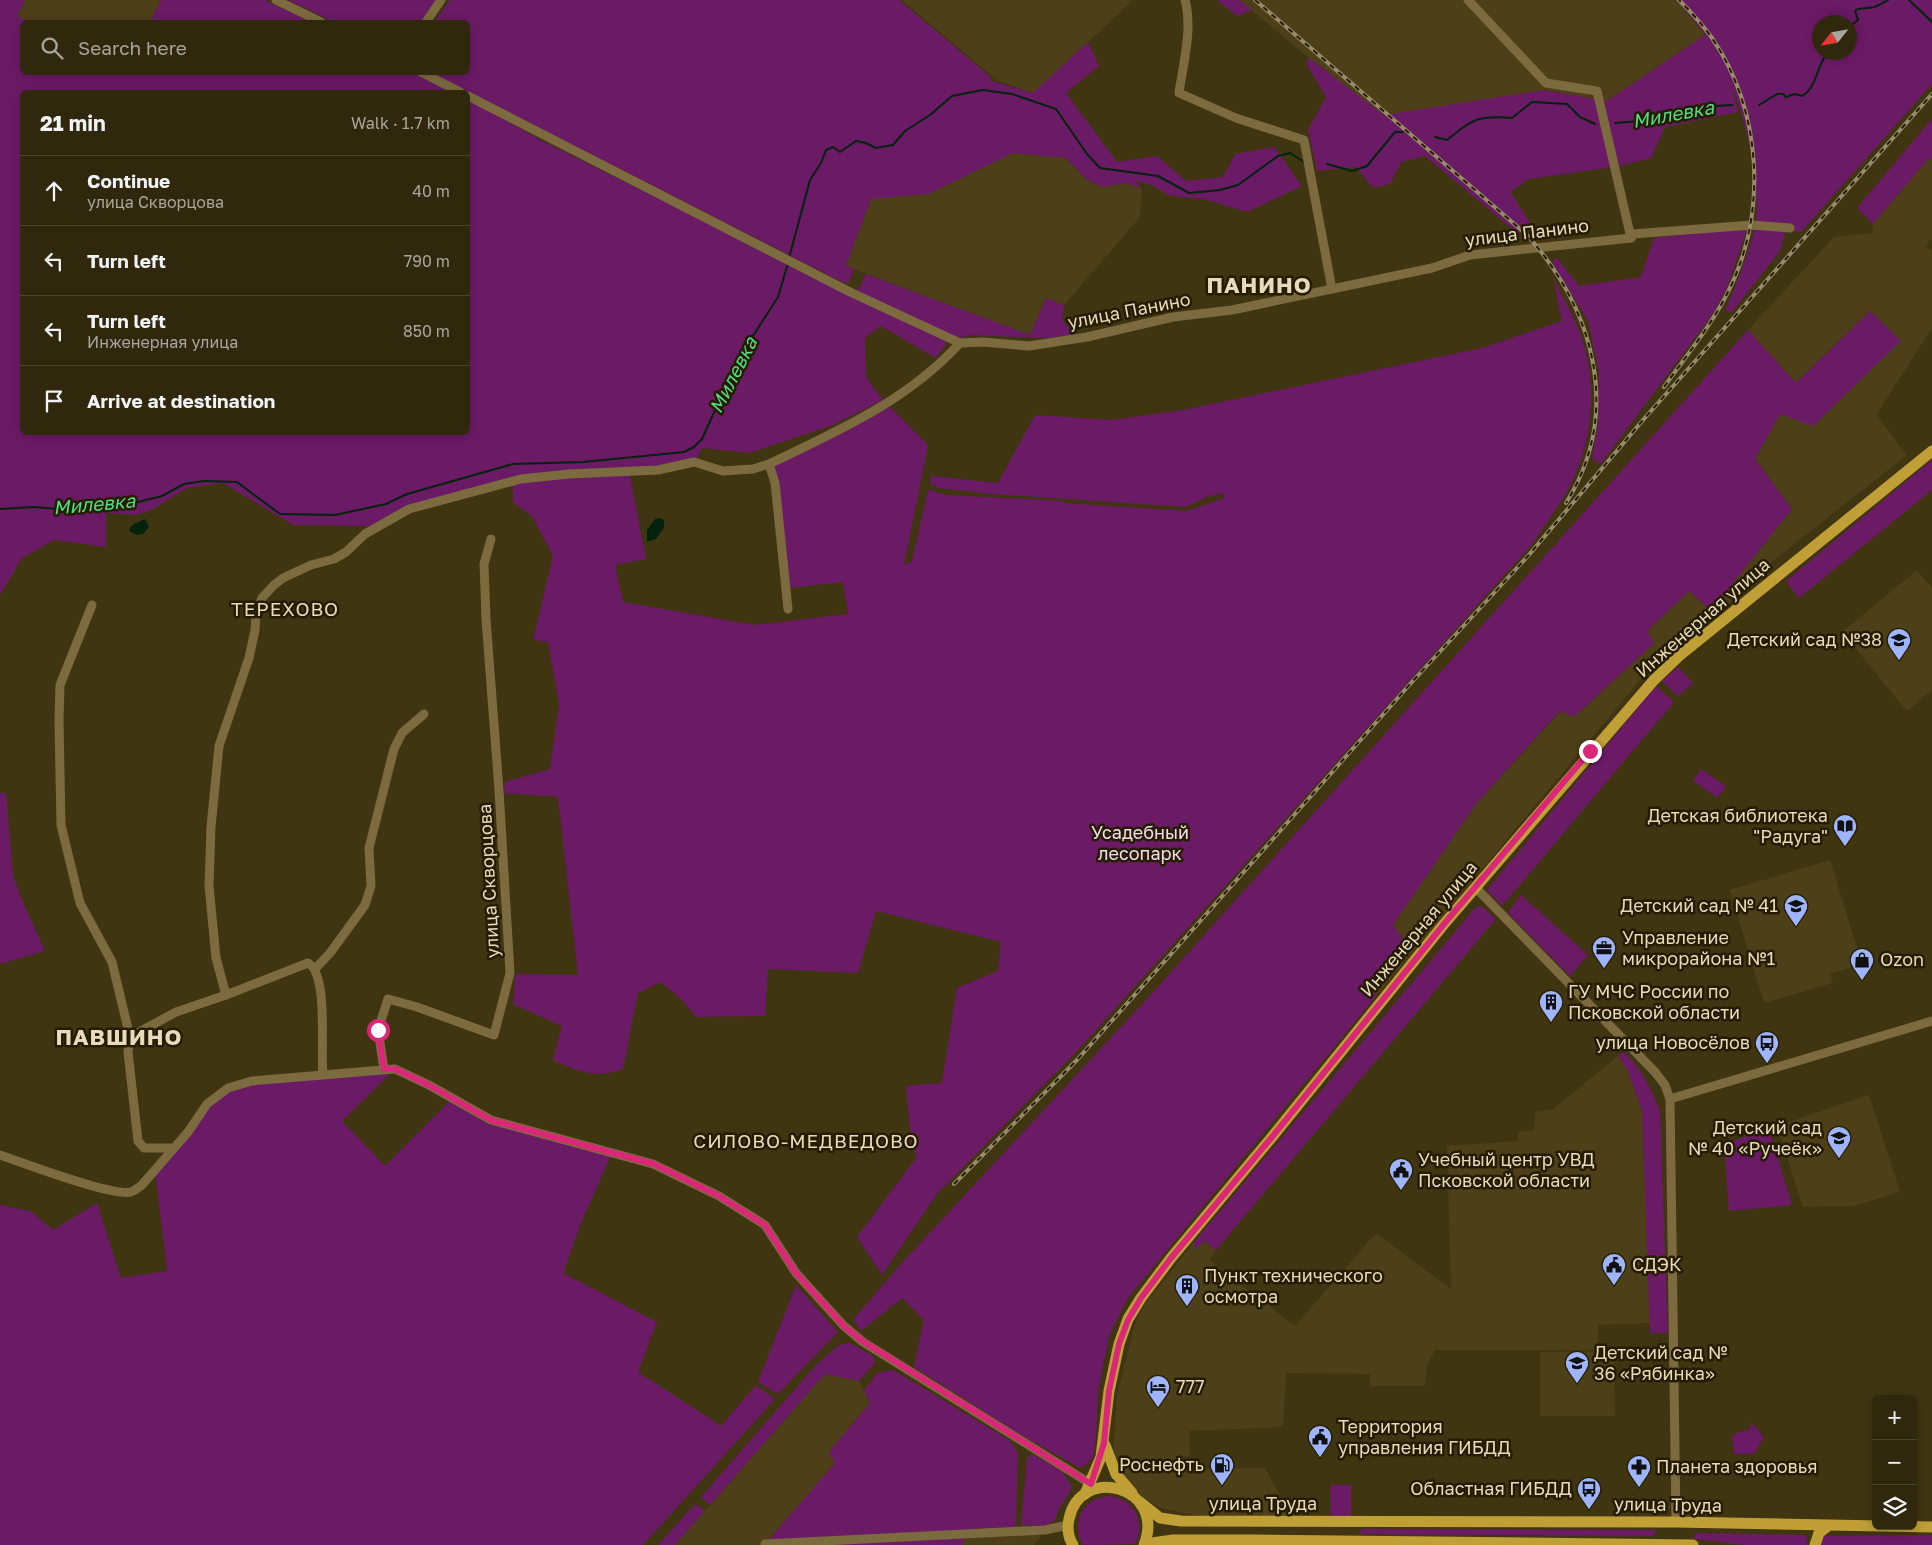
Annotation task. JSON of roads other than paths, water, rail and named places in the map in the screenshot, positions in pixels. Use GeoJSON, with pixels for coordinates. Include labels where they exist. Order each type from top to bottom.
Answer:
{"type":"FeatureCollection","features":[{"type":"Feature","properties":{"kind":"main road","name":"Инженерная улица"},"geometry":{"type":"LineString","coordinates":[[1068,1525],[1074,1507],[1088,1489],[1104,1443],[1109,1391],[1119,1344],[1128,1320],[1141,1298],[1171,1258],[1590,751],[1660,674],[1932,451]]}},
{"type":"Feature","properties":{"kind":"main road","name":"Инженерная улица"},"geometry":{"type":"LineString","coordinates":[[1104,1443],[1116,1474],[1137,1499],[1148,1522],[1144,1544]]}},
{"type":"Feature","properties":{"kind":"main road"},"geometry":{"type":"LineString","coordinates":[[1088,1489],[1110,1487],[1123,1490],[1137,1499]]}},
{"type":"Feature","properties":{"kind":"main road","name":"улица Труда"},"geometry":{"type":"LineString","coordinates":[[1137,1499],[1160,1518],[1181,1521],[1676,1522],[1932,1527]]}},
{"type":"Feature","properties":{"kind":"main road"},"geometry":{"type":"LineString","coordinates":[[1670,1544],[1676,1522]]}},
{"type":"Feature","properties":{"kind":"main road"},"geometry":{"type":"LineString","coordinates":[[1068,1525],[1073,1545]]}},
{"type":"Feature","properties":{"kind":"main road"},"geometry":{"type":"LineString","coordinates":[[1815,1545],[1819,1534],[1828,1526]]}},
{"type":"Feature","properties":{"kind":"main road","name":"улица Труда"},"geometry":{"type":"LineString","coordinates":[[1144,1544],[1173,1540],[1228,1540],[1693,1545]]}},
{"type":"Feature","properties":{"kind":"street"},"geometry":{"type":"LineString","coordinates":[[276,0],[317,20]]}},
{"type":"Feature","properties":{"kind":"street"},"geometry":{"type":"LineString","coordinates":[[427,20],[441,0]]}},
{"type":"Feature","properties":{"kind":"street"},"geometry":{"type":"LineString","coordinates":[[1185,0],[1189,12],[1187,42],[1179,93],[1236,118],[1304,140],[1332,289]]}},
{"type":"Feature","properties":{"kind":"street"},"geometry":{"type":"LineString","coordinates":[[1468,0],[1546,83],[1597,91],[1631,238]]}},
{"type":"Feature","properties":{"kind":"street"},"geometry":{"type":"LineString","coordinates":[[427,75],[456,90]]}},
{"type":"Feature","properties":{"kind":"street","name":"улица Панино"},"geometry":{"type":"LineString","coordinates":[[470,97],[795,264],[960,343],[984,342],[1029,346],[1087,338],[1173,317],[1232,310],[1432,268],[1470,255],[1631,238],[1633,234],[1752,224],[1790,228]]}},
{"type":"Feature","properties":{"kind":"street"},"geometry":{"type":"LineString","coordinates":[[226,995],[216,958],[209,886],[210,827],[219,746],[249,658],[255,630],[256,614],[262,598],[274,585],[283,578],[311,565],[334,559],[346,552],[365,534],[410,508],[521,479],[569,474],[658,470],[694,462],[723,471],[753,469],[769,464],[866,417],[899,396],[944,360],[960,343]]}},
{"type":"Feature","properties":{"kind":"street"},"geometry":{"type":"LineString","coordinates":[[769,464],[775,483],[788,609]]}},
{"type":"Feature","properties":{"kind":"street","name":"улица Скворцова"},"geometry":{"type":"LineString","coordinates":[[384,1069],[378,1030],[388,999],[417,1007],[494,1035],[510,973],[500,790],[486,619],[484,564],[491,539]]}},
{"type":"Feature","properties":{"kind":"street"},"geometry":{"type":"LineString","coordinates":[[92,605],[60,685],[61,825],[80,903],[112,962],[130,1037],[128,1052],[138,1141],[144,1148],[172,1148]]}},
{"type":"Feature","properties":{"kind":"street"},"geometry":{"type":"LineString","coordinates":[[315,969],[330,953],[365,905],[371,886],[369,848],[394,749],[402,733],[424,714]]}},
{"type":"Feature","properties":{"kind":"street"},"geometry":{"type":"LineString","coordinates":[[1476,888],[1656,1072],[1665,1085],[1670,1099],[1676,1522]]}},
{"type":"Feature","properties":{"kind":"street"},"geometry":{"type":"LineString","coordinates":[[130,1037],[176,1012],[308,963],[315,969],[322,1011],[320,1058],[323,1074]]}},
{"type":"Feature","properties":{"kind":"street"},"geometry":{"type":"LineString","coordinates":[[1670,1099],[1932,1021]]}},
{"type":"Feature","properties":{"kind":"street"},"geometry":{"type":"LineString","coordinates":[[0,1155],[92,1186],[119,1192],[132,1192],[141,1186],[172,1148],[188,1132],[208,1104],[228,1088],[252,1081],[395,1069],[429,1085],[491,1120],[654,1164],[719,1196],[765,1225],[796,1273],[844,1326],[861,1340],[1088,1489]]}},
{"type":"Feature","properties":{"kind":"street"},"geometry":{"type":"LineString","coordinates":[[765,1544],[1045,1530],[1068,1525]]}},
{"type":"Feature","properties":{"kind":"waterway","name":"Милевка"},"geometry":{"type":"LineString","coordinates":[[1856,15],[1855,11],[1858,9],[1875,7],[1888,0]]}},
{"type":"Feature","properties":{"kind":"waterway","name":"Милевка"},"geometry":{"type":"LineString","coordinates":[[1909,0],[1932,22]]}},
{"type":"Feature","properties":{"kind":"waterway","name":"Милевка"},"geometry":{"type":"LineString","coordinates":[[1857,17],[1857,21]]}},
{"type":"Feature","properties":{"kind":"waterway","name":"Милевка"},"geometry":{"type":"LineString","coordinates":[[1759,105],[1777,94],[1783,94],[1786,97],[1795,94],[1802,96],[1811,88],[1823,60]]}},
{"type":"Feature","properties":{"kind":"waterway","name":"Милевка"},"geometry":{"type":"LineString","coordinates":[[789,258],[810,180],[821,163],[826,150],[833,147],[840,152],[856,141],[876,148],[893,145],[905,131],[930,115],[952,96],[983,90],[1012,94],[1056,109],[1087,154],[1100,168],[1158,176],[1189,193],[1220,190],[1238,185],[1278,156],[1290,153],[1304,162]]}},
{"type":"Feature","properties":{"kind":"waterway","name":"Милевка"},"geometry":{"type":"LineString","coordinates":[[1435,137],[1447,140],[1463,127],[1483,118],[1512,118],[1532,102],[1567,104],[1580,117],[1595,124]]}},
{"type":"Feature","properties":{"kind":"waterway","name":"Милевка"},"geometry":{"type":"LineString","coordinates":[[1615,123],[1639,121],[1699,107],[1732,105]]}},
{"type":"Feature","properties":{"kind":"waterway","name":"Милевка"},"geometry":{"type":"LineString","coordinates":[[1327,164],[1352,171],[1367,166],[1395,132],[1403,132]]}},
{"type":"Feature","properties":{"kind":"waterway","name":"Милевка"},"geometry":{"type":"LineString","coordinates":[[0,509],[33,507],[60,509],[138,502],[162,496],[184,484],[204,481],[237,482],[280,514],[335,515],[386,504],[407,494],[513,464],[583,462],[684,452],[694,447],[702,439],[738,359],[778,297],[788,263]]}},
{"type":"Feature","properties":{"kind":"railway"},"geometry":{"type":"LineString","coordinates":[[1255,0],[1527,235],[1550,264],[1569,296],[1584,329],[1593,363],[1596,398],[1593,433],[1583,468],[1566,503]]}},
{"type":"Feature","properties":{"kind":"railway"},"geometry":{"type":"LineString","coordinates":[[1664,387],[1706,329],[1728,292],[1741,261],[1749,229],[1754,196],[1754,163],[1750,130],[1741,97],[1729,67],[1712,38],[1679,0]]}},
{"type":"Feature","properties":{"kind":"railway"},"geometry":{"type":"LineString","coordinates":[[954,1184],[1077,1060],[1411,683],[1528,556],[1643,420],[1932,94]]}},
{"type":"Feature","properties":{"kind":"place","name":"Детский сад №38"},"geometry":{"type":"Point","coordinates":[1899,661]}},
{"type":"Feature","properties":{"kind":"place","name":"Детская библиотека \"Радуга\""},"geometry":{"type":"Point","coordinates":[1845,847]}},
{"type":"Feature","properties":{"kind":"place","name":"Детский сад № 41"},"geometry":{"type":"Point","coordinates":[1796,927]}},
{"type":"Feature","properties":{"kind":"place","name":"Управление микрорайона №1"},"geometry":{"type":"Point","coordinates":[1604,969]}},
{"type":"Feature","properties":{"kind":"place","name":"Ozon"},"geometry":{"type":"Point","coordinates":[1862,981]}},
{"type":"Feature","properties":{"kind":"place","name":"ГУ МЧС России по Псковской области"},"geometry":{"type":"Point","coordinates":[1551,1023]}},
{"type":"Feature","properties":{"kind":"place","name":"улица Новосёлов"},"geometry":{"type":"Point","coordinates":[1767,1064]}},
{"type":"Feature","properties":{"kind":"place","name":"Детский сад № 40 «Ручеёк»"},"geometry":{"type":"Point","coordinates":[1839,1159]}},
{"type":"Feature","properties":{"kind":"place","name":"Учебный центр УВД Псковской области"},"geometry":{"type":"Point","coordinates":[1401,1191]}},
{"type":"Feature","properties":{"kind":"place","name":"СДЭК"},"geometry":{"type":"Point","coordinates":[1614,1286]}},
{"type":"Feature","properties":{"kind":"place","name":"Пункт технического осмотра"},"geometry":{"type":"Point","coordinates":[1187,1307]}},
{"type":"Feature","properties":{"kind":"place","name":"Детский сад № 36 «Рябинка»"},"geometry":{"type":"Point","coordinates":[1577,1384]}},
{"type":"Feature","properties":{"kind":"place","name":"777"},"geometry":{"type":"Point","coordinates":[1158,1408]}},
{"type":"Feature","properties":{"kind":"place","name":"Территория управления ГИБДД"},"geometry":{"type":"Point","coordinates":[1320,1458]}},
{"type":"Feature","properties":{"kind":"place","name":"Роснефть"},"geometry":{"type":"Point","coordinates":[1222,1486]}},
{"type":"Feature","properties":{"kind":"place","name":"Планета здоровья"},"geometry":{"type":"Point","coordinates":[1639,1488]}},
{"type":"Feature","properties":{"kind":"place","name":"Областная ГИБДД"},"geometry":{"type":"Point","coordinates":[1589,1510]}},
{"type":"Feature","properties":{"kind":"district","name":"ПАНИНО"},"geometry":{"type":"Point","coordinates":[1259,285]}},
{"type":"Feature","properties":{"kind":"district","name":"ТЕРЕХОВО"},"geometry":{"type":"Point","coordinates":[285,609]}},
{"type":"Feature","properties":{"kind":"district","name":"ПАВШИНО"},"geometry":{"type":"Point","coordinates":[119,1037]}},
{"type":"Feature","properties":{"kind":"district","name":"СИЛОВО-МЕДВЕДОВО"},"geometry":{"type":"Point","coordinates":[806,1141]}},
{"type":"Feature","properties":{"kind":"park label","name":"Усадебный лесопарк"},"geometry":{"type":"Point","coordinates":[1140,843]}}]}
